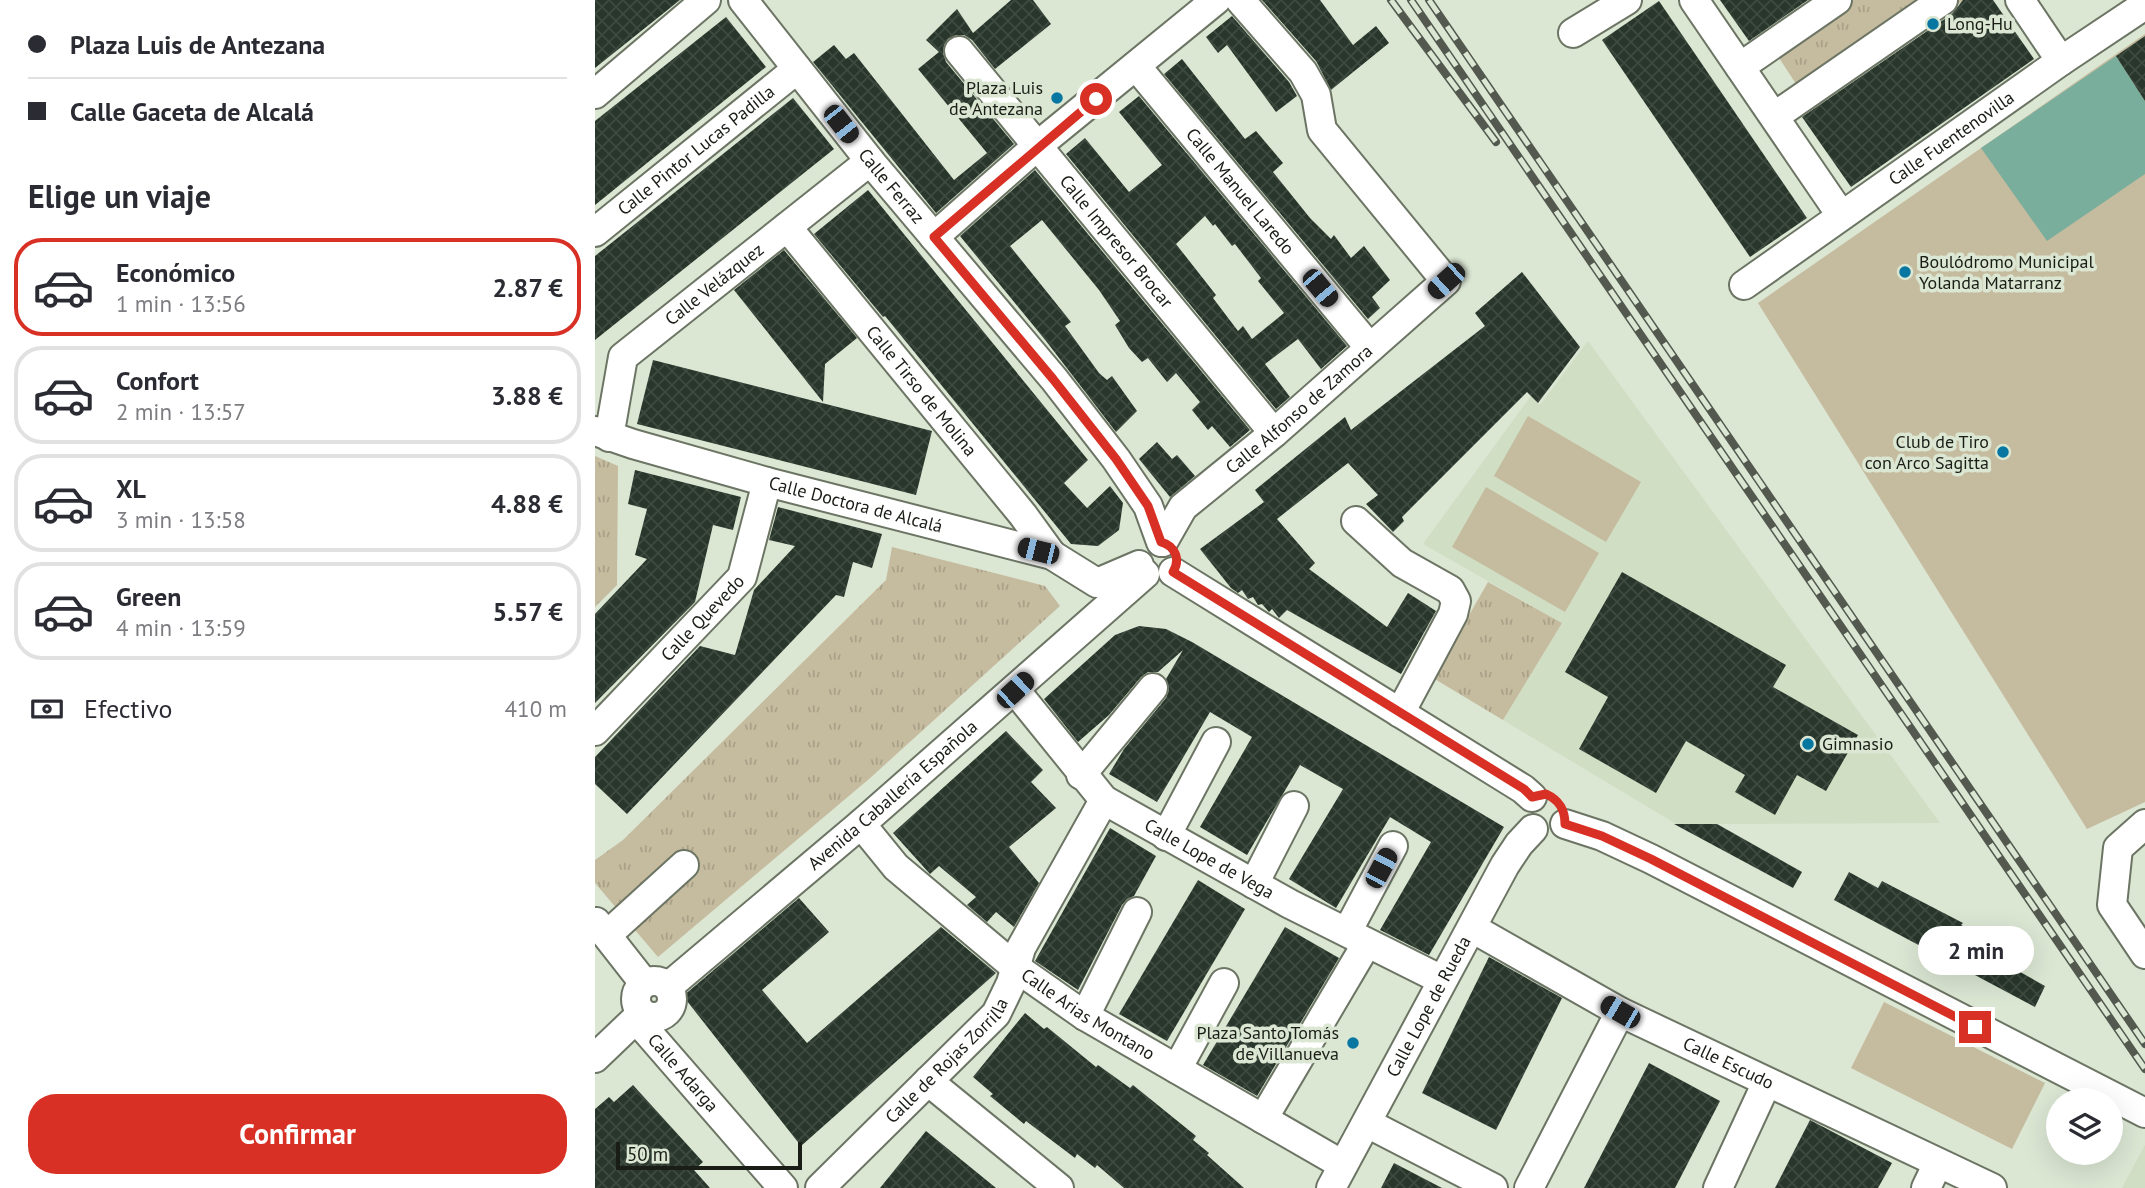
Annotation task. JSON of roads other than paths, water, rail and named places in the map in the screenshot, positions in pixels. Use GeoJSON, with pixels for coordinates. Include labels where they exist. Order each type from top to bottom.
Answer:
{"type":"FeatureCollection","features":[{"type":"Feature","properties":{"kind":"street"},"geometry":{"type":"LineString","coordinates":[[595,94],[706,0]]}},
{"type":"Feature","properties":{"kind":"street","name":"Calle Ferraz"},"geometry":{"type":"LineString","coordinates":[[743,0],[870,162],[1053,379],[1116,459],[1148,506],[1162,542]]}},
{"type":"Feature","properties":{"kind":"street"},"geometry":{"type":"LineString","coordinates":[[934,237],[1037,147],[1216,0]]}},
{"type":"Feature","properties":{"kind":"street","name":"Calle Alfonso de Zamora"},"geometry":{"type":"LineString","coordinates":[[1162,542],[1182,507],[1274,433],[1446,281],[1322,130],[1316,96],[1303,72],[1240,0]]}},
{"type":"Feature","properties":{"kind":"street"},"geometry":{"type":"LineString","coordinates":[[1573,33],[1627,0]]}},
{"type":"Feature","properties":{"kind":"street"},"geometry":{"type":"LineString","coordinates":[[1694,0],[1841,215]]}},
{"type":"Feature","properties":{"kind":"street"},"geometry":{"type":"LineString","coordinates":[[1740,67],[1836,0]]}},
{"type":"Feature","properties":{"kind":"street"},"geometry":{"type":"LineString","coordinates":[[1775,116],[1943,0]]}},
{"type":"Feature","properties":{"kind":"street"},"geometry":{"type":"LineString","coordinates":[[2020,0],[2061,61]]}},
{"type":"Feature","properties":{"kind":"street","name":"Calle Fuentenovilla"},"geometry":{"type":"LineString","coordinates":[[1744,285],[2061,61],[2145,5]]}},
{"type":"Feature","properties":{"kind":"street","name":"Calle Impresor Brocar"},"geometry":{"type":"LineString","coordinates":[[959,51],[1274,433]]}},
{"type":"Feature","properties":{"kind":"street","name":"Calle Manuel Laredo"},"geometry":{"type":"LineString","coordinates":[[1136,66],[1370,348]]}},
{"type":"Feature","properties":{"kind":"street","name":"Calle Pintor Lucas Padilla"},"geometry":{"type":"LineString","coordinates":[[595,232],[797,69]]}},
{"type":"Feature","properties":{"kind":"street","name":"Calle Velázquez"},"geometry":{"type":"LineString","coordinates":[[602,434],[623,357],[870,162]]}},
{"type":"Feature","properties":{"kind":"street","name":"Calle Tirso de Molina"},"geometry":{"type":"LineString","coordinates":[[787,227],[1023,515],[1052,555]]}},
{"type":"Feature","properties":{"kind":"street","name":"Calle Doctora de Alcalá"},"geometry":{"type":"LineString","coordinates":[[602,434],[767,482],[1052,555],[1097,583],[1142,570]]}},
{"type":"Feature","properties":{"kind":"street","name":"Calle Quevedo"},"geometry":{"type":"LineString","coordinates":[[595,732],[742,577],[767,482]]}},
{"type":"Feature","properties":{"kind":"street"},"geometry":{"type":"LineString","coordinates":[[1356,521],[1402,563],[1450,590],[1456,601],[1453,614],[1400,713]]}},
{"type":"Feature","properties":{"kind":"street"},"geometry":{"type":"LineString","coordinates":[[1162,542],[1172,548],[1177,557],[1176,567],[1163,579],[1150,578],[1142,570],[1142,550],[1150,543],[1162,542]]}},
{"type":"Feature","properties":{"kind":"street","name":"Avenida Caballería Española"},"geometry":{"type":"LineString","coordinates":[[657,984],[862,824],[1015,690],[1119,595],[1142,570]]}},
{"type":"Feature","properties":{"kind":"street"},"geometry":{"type":"LineString","coordinates":[[1173,572],[1524,789],[1532,797]]}},
{"type":"Feature","properties":{"kind":"street"},"geometry":{"type":"LineString","coordinates":[[1081,775],[1153,688]]}},
{"type":"Feature","properties":{"kind":"street","name":"Calle Lope de Vega"},"geometry":{"type":"LineString","coordinates":[[1015,690],[1081,775],[1104,800],[1290,904],[1443,980]]}},
{"type":"Feature","properties":{"kind":"street"},"geometry":{"type":"LineString","coordinates":[[1166,836],[1216,743]]}},
{"type":"Feature","properties":{"kind":"street"},"geometry":{"type":"LineString","coordinates":[[1546,794],[1554,797],[1565,814],[1565,824],[1558,833],[1549,837],[1541,835],[1526,821],[1526,804],[1532,797],[1546,794]]}},
{"type":"Feature","properties":{"kind":"street","name":"Calle de Rojas Zorrilla"},"geometry":{"type":"LineString","coordinates":[[820,1188],[996,1014],[1011,983],[1021,948],[1104,800]]}},
{"type":"Feature","properties":{"kind":"street"},"geometry":{"type":"LineString","coordinates":[[1254,884],[1294,806]]}},
{"type":"Feature","properties":{"kind":"street","name":"Calle Arias Montano"},"geometry":{"type":"LineString","coordinates":[[862,824],[896,867],[1015,967],[1085,1016],[1263,1119],[1337,1177]]}},
{"type":"Feature","properties":{"kind":"street"},"geometry":{"type":"LineString","coordinates":[[1565,824],[1602,836],[1639,853],[2145,1113]]}},
{"type":"Feature","properties":{"kind":"street"},"geometry":{"type":"LineString","coordinates":[[2145,824],[2118,848],[2112,905],[2145,954]]}},
{"type":"Feature","properties":{"kind":"street","name":"Calle Lope de Rueda"},"geometry":{"type":"LineString","coordinates":[[1337,1177],[1505,865],[1532,829]]}},
{"type":"Feature","properties":{"kind":"street"},"geometry":{"type":"LineString","coordinates":[[1263,1119],[1357,938],[1392,846]]}},
{"type":"Feature","properties":{"kind":"street"},"geometry":{"type":"LineString","coordinates":[[595,1058],[640,1017],[636,1003],[637,992],[657,984],[601,928],[684,865]]}},
{"type":"Feature","properties":{"kind":"street"},"geometry":{"type":"LineString","coordinates":[[1085,1016],[1137,912]]}},
{"type":"Feature","properties":{"kind":"street","name":"Calle Escudo"},"geometry":{"type":"LineString","coordinates":[[1472,928],[1620,1012],[1767,1082],[1932,1176],[1992,1188]]}},
{"type":"Feature","properties":{"kind":"street"},"geometry":{"type":"LineString","coordinates":[[1177,1069],[1224,983]]}},
{"type":"Feature","properties":{"kind":"street"},"geometry":{"type":"LineString","coordinates":[[1529,1188],[1620,1012]]}},
{"type":"Feature","properties":{"kind":"street","name":"Calle Adarga"},"geometry":{"type":"LineString","coordinates":[[640,1017],[783,1188]]}},
{"type":"Feature","properties":{"kind":"street"},"geometry":{"type":"LineString","coordinates":[[928,1081],[1059,1188]]}},
{"type":"Feature","properties":{"kind":"street"},"geometry":{"type":"LineString","coordinates":[[1718,1188],[1767,1082]]}},
{"type":"Feature","properties":{"kind":"street"},"geometry":{"type":"LineString","coordinates":[[1367,1123],[1493,1188]]}},
{"type":"Feature","properties":{"kind":"railway"},"geometry":{"type":"LineString","coordinates":[[1391,0],[1496,142]]}},
{"type":"Feature","properties":{"kind":"railway"},"geometry":{"type":"LineString","coordinates":[[1411,0],[2145,1069]]}},
{"type":"Feature","properties":{"kind":"railway"},"geometry":{"type":"LineString","coordinates":[[1429,0],[2145,1044]]}},
{"type":"Feature","properties":{"kind":"place","name":"Long-Hu"},"geometry":{"type":"Point","coordinates":[1933,24]}},
{"type":"Feature","properties":{"kind":"place","name":"Plaza Luis de Antezana"},"geometry":{"type":"Point","coordinates":[1057,98]}},
{"type":"Feature","properties":{"kind":"place","name":"Boulódromo Municipal Yolanda Matarranz"},"geometry":{"type":"Point","coordinates":[1905,272]}},
{"type":"Feature","properties":{"kind":"place","name":"Club de Tiro con Arco Sagitta"},"geometry":{"type":"Point","coordinates":[2003,452]}},
{"type":"Feature","properties":{"kind":"place","name":"Gimnasio"},"geometry":{"type":"Point","coordinates":[1808,744]}},
{"type":"Feature","properties":{"kind":"place","name":"Plaza Santo Tomás de Villanueva"},"geometry":{"type":"Point","coordinates":[1353,1043]}}]}
